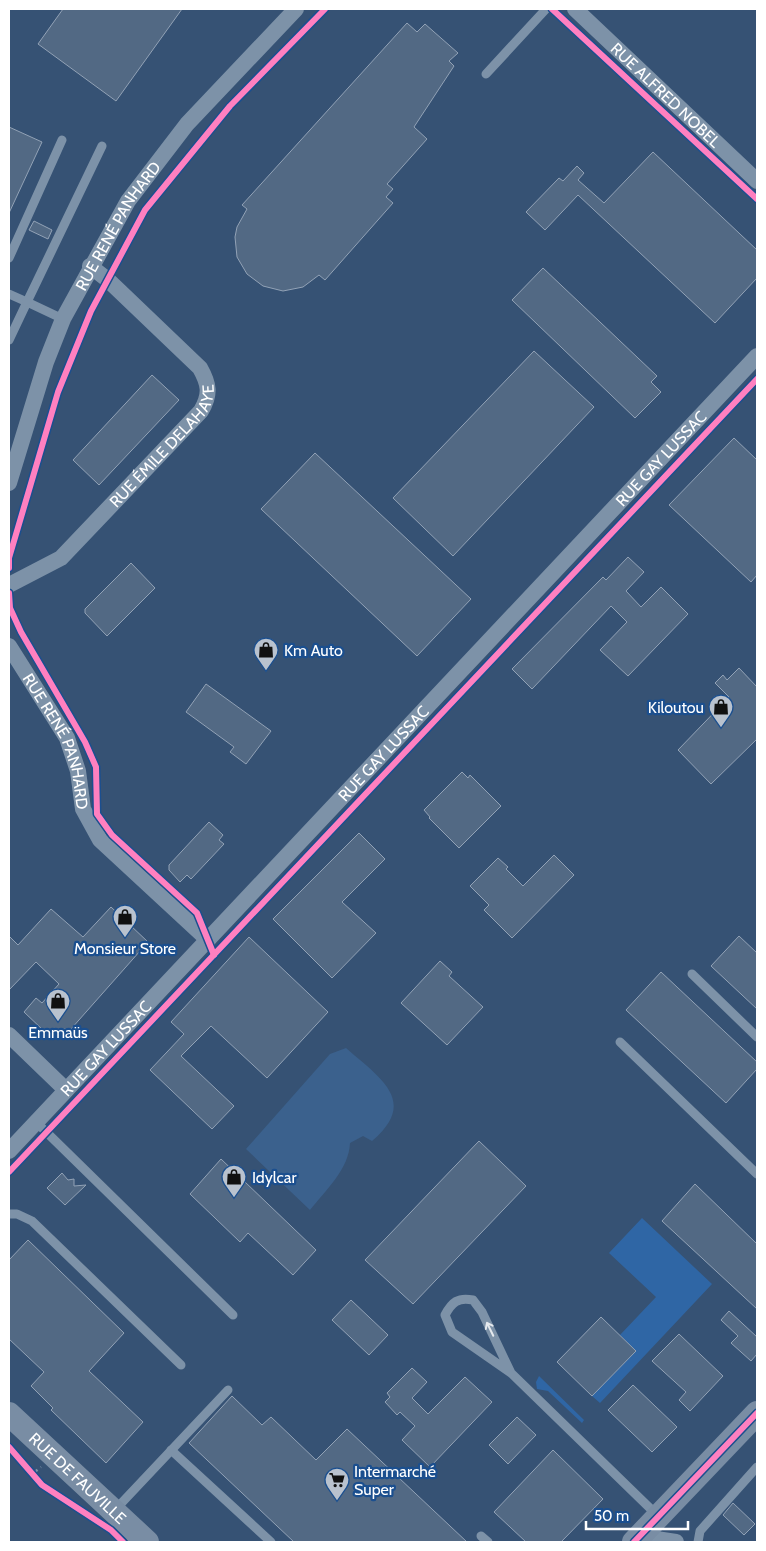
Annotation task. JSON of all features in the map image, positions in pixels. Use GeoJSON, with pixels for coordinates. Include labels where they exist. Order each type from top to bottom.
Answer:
{"type":"FeatureCollection","features":[{"type":"Feature","properties":{"kind":"main road"},"geometry":{"type":"LineString","coordinates":[[646,1529],[757,1413]]}},
{"type":"Feature","properties":{"kind":"main road","name":"RUE DE FAUVILLE"},"geometry":{"type":"LineString","coordinates":[[9,1414],[147,1542]]}},
{"type":"Feature","properties":{"kind":"main road","name":"RUE DE FAUVILLE"},"geometry":{"type":"LineString","coordinates":[[9,1434],[125,1542]]}},
{"type":"Feature","properties":{"kind":"street","name":"RUE RENÉ PANHARD"},"geometry":{"type":"LineString","coordinates":[[9,483],[46,362],[63,320],[90,266],[128,201],[187,124],[296,9]]}},
{"type":"Feature","properties":{"kind":"street","name":"RUE ALFRED NOBEL"},"geometry":{"type":"LineString","coordinates":[[575,9],[757,181]]}},
{"type":"Feature","properties":{"kind":"street","name":"RUE ÉMILE DELAHAYE"},"geometry":{"type":"LineString","coordinates":[[9,585],[61,558],[201,411],[209,398],[208,382],[200,368],[108,280],[90,266]]}},
{"type":"Feature","properties":{"kind":"street","name":"RUE GAY LUSSAC"},"geometry":{"type":"LineString","coordinates":[[9,1151],[757,356]]}},
{"type":"Feature","properties":{"kind":"street"},"geometry":{"type":"LineString","coordinates":[[9,570],[22,575],[31,575]]}},
{"type":"Feature","properties":{"kind":"street","name":"RUE RENÉ PANHARD"},"geometry":{"type":"LineString","coordinates":[[9,646],[67,738],[78,771],[83,809],[100,840],[208,940]]}},
{"type":"Feature","properties":{"kind":"street"},"geometry":{"type":"LineString","coordinates":[[9,1035],[66,1090]]}},
{"type":"Feature","properties":{"kind":"street"},"geometry":{"type":"LineString","coordinates":[[646,1529],[656,1539],[676,1542]]}},
{"type":"Feature","properties":{"kind":"lane"},"geometry":{"type":"LineString","coordinates":[[486,74],[546,9]]}},
{"type":"Feature","properties":{"kind":"lane"},"geometry":{"type":"LineString","coordinates":[[9,258],[62,140]]}},
{"type":"Feature","properties":{"kind":"lane"},"geometry":{"type":"LineString","coordinates":[[9,340],[102,146]]}},
{"type":"Feature","properties":{"kind":"lane"},"geometry":{"type":"LineString","coordinates":[[9,294],[63,320]]}},
{"type":"Feature","properties":{"kind":"lane"},"geometry":{"type":"LineString","coordinates":[[692,974],[757,1037]]}},
{"type":"Feature","properties":{"kind":"lane"},"geometry":{"type":"LineString","coordinates":[[620,1042],[757,1174]]}},
{"type":"Feature","properties":{"kind":"lane"},"geometry":{"type":"LineString","coordinates":[[36,1122],[233,1315]]}},
{"type":"Feature","properties":{"kind":"lane"},"geometry":{"type":"LineString","coordinates":[[9,1214],[17,1214],[32,1221],[181,1365]]}},
{"type":"Feature","properties":{"kind":"lane"},"geometry":{"type":"LineString","coordinates":[[512,1373],[452,1332],[445,1315],[452,1304],[462,1298],[473,1300],[482,1312],[512,1373],[646,1529]]}},
{"type":"Feature","properties":{"kind":"lane"},"geometry":{"type":"LineString","coordinates":[[113,1511],[228,1390]]}},
{"type":"Feature","properties":{"kind":"lane"},"geometry":{"type":"LineString","coordinates":[[172,1450],[270,1542]]}},
{"type":"Feature","properties":{"kind":"lane"},"geometry":{"type":"LineString","coordinates":[[698,1542],[700,1531],[757,1467]]}},
{"type":"Feature","properties":{"kind":"path"},"geometry":{"type":"LineString","coordinates":[[24,1464],[38,1480]]}},
{"type":"Feature","properties":{"kind":"shaded area"},"geometry":{"type":"Polygon","coordinates":[[[346,1048],[382,1080],[393,1102],[393,1114],[386,1127],[372,1141],[363,1136],[350,1143],[346,1162],[310,1210],[246,1149],[330,1054],[346,1048]]]}},
{"type":"Feature","properties":{"kind":"shaded area"},"geometry":{"type":"Polygon","coordinates":[[[642,1218],[712,1284],[600,1403],[592,1396],[636,1351],[620,1335],[656,1297],[609,1253],[642,1218]]]}},
{"type":"Feature","properties":{"kind":"shaded area"},"geometry":{"type":"Polygon","coordinates":[[[539,1376],[584,1420],[582,1423],[548,1391],[537,1389],[536,1382],[539,1376]]]}},
{"type":"Feature","properties":{"kind":"building"},"geometry":{"type":"Polygon","coordinates":[[[63,9],[182,9],[116,101],[38,44],[63,9]]]}},
{"type":"Feature","properties":{"kind":"building"},"geometry":{"type":"Polygon","coordinates":[[[407,23],[417,32],[425,24],[458,53],[449,61],[454,66],[414,127],[427,139],[387,184],[393,189],[386,197],[393,203],[325,280],[319,275],[303,287],[283,291],[263,286],[247,274],[237,257],[235,237],[237,227],[247,209],[242,205],[407,23]]]}},
{"type":"Feature","properties":{"kind":"building"},"geometry":{"type":"Polygon","coordinates":[[[9,127],[42,142],[9,213],[9,127]]]}},
{"type":"Feature","properties":{"kind":"building"},"geometry":{"type":"Polygon","coordinates":[[[653,152],[757,250],[757,278],[715,323],[578,195],[545,230],[526,212],[559,178],[563,181],[577,166],[584,173],[578,180],[604,203],[653,152]]]}},
{"type":"Feature","properties":{"kind":"building"},"geometry":{"type":"Polygon","coordinates":[[[34,221],[52,230],[48,239],[29,230],[34,221]]]}},
{"type":"Feature","properties":{"kind":"building"},"geometry":{"type":"Polygon","coordinates":[[[543,268],[657,376],[651,382],[661,392],[635,418],[512,300],[543,268]]]}},
{"type":"Feature","properties":{"kind":"building"},"geometry":{"type":"Polygon","coordinates":[[[534,351],[594,407],[453,556],[393,498],[534,351]]]}},
{"type":"Feature","properties":{"kind":"building"},"geometry":{"type":"Polygon","coordinates":[[[152,375],[179,400],[99,485],[73,460],[152,375]]]}},
{"type":"Feature","properties":{"kind":"building"},"geometry":{"type":"Polygon","coordinates":[[[734,438],[757,460],[757,575],[751,582],[669,505],[734,438]]]}},
{"type":"Feature","properties":{"kind":"building"},"geometry":{"type":"Polygon","coordinates":[[[315,453],[471,599],[417,656],[261,509],[315,453]]]}},
{"type":"Feature","properties":{"kind":"building"},"geometry":{"type":"Polygon","coordinates":[[[628,557],[644,572],[626,591],[641,607],[661,587],[688,614],[628,676],[600,650],[627,622],[611,606],[532,689],[512,669],[603,577],[606,580],[628,557]]]}},
{"type":"Feature","properties":{"kind":"building"},"geometry":{"type":"Polygon","coordinates":[[[131,563],[155,588],[107,636],[85,613],[85,609],[131,563]]]}},
{"type":"Feature","properties":{"kind":"building"},"geometry":{"type":"Polygon","coordinates":[[[739,668],[757,687],[757,739],[711,784],[678,750],[729,697],[715,683],[723,675],[727,680],[739,668]]]}},
{"type":"Feature","properties":{"kind":"building"},"geometry":{"type":"Polygon","coordinates":[[[206,684],[271,731],[246,764],[230,752],[234,747],[186,712],[206,684]]]}},
{"type":"Feature","properties":{"kind":"building"},"geometry":{"type":"Polygon","coordinates":[[[462,772],[468,778],[470,775],[501,806],[459,848],[429,818],[424,810],[462,772]]]}},
{"type":"Feature","properties":{"kind":"building"},"geometry":{"type":"Polygon","coordinates":[[[209,822],[223,835],[219,840],[224,844],[191,879],[187,875],[180,882],[169,870],[169,865],[209,822]]]}},
{"type":"Feature","properties":{"kind":"building"},"geometry":{"type":"Polygon","coordinates":[[[359,833],[385,859],[342,902],[376,933],[332,978],[273,919],[359,833]]]}},
{"type":"Feature","properties":{"kind":"building"},"geometry":{"type":"Polygon","coordinates":[[[554,855],[574,875],[512,938],[484,910],[489,905],[470,886],[498,858],[523,886],[554,855]]]}},
{"type":"Feature","properties":{"kind":"building"},"geometry":{"type":"Polygon","coordinates":[[[111,907],[148,942],[71,1029],[43,1030],[24,1012],[36,998],[42,1003],[59,984],[36,962],[9,990],[9,936],[18,945],[51,909],[83,937],[111,907]]]}},
{"type":"Feature","properties":{"kind":"building"},"geometry":{"type":"Polygon","coordinates":[[[739,936],[757,953],[757,1009],[711,966],[739,936]]]}},
{"type":"Feature","properties":{"kind":"building"},"geometry":{"type":"Polygon","coordinates":[[[249,937],[328,1012],[267,1078],[211,1026],[181,1056],[234,1106],[212,1129],[150,1070],[184,1034],[171,1022],[249,937]]]}},
{"type":"Feature","properties":{"kind":"building"},"geometry":{"type":"Polygon","coordinates":[[[440,961],[452,972],[449,976],[483,1007],[447,1045],[401,1003],[440,961]]]}},
{"type":"Feature","properties":{"kind":"building"},"geometry":{"type":"Polygon","coordinates":[[[661,972],[757,1062],[757,1069],[726,1103],[626,1010],[661,972]]]}},
{"type":"Feature","properties":{"kind":"building"},"geometry":{"type":"Polygon","coordinates":[[[479,1141],[526,1186],[413,1304],[365,1260],[479,1141]]]}},
{"type":"Feature","properties":{"kind":"building"},"geometry":{"type":"Polygon","coordinates":[[[221,1159],[316,1250],[293,1275],[248,1233],[240,1242],[190,1194],[221,1159]]]}},
{"type":"Feature","properties":{"kind":"building"},"geometry":{"type":"Polygon","coordinates":[[[62,1173],[68,1180],[74,1179],[74,1186],[86,1185],[65,1205],[47,1188],[62,1173]]]}},
{"type":"Feature","properties":{"kind":"building"},"geometry":{"type":"Polygon","coordinates":[[[695,1184],[757,1244],[757,1309],[662,1221],[695,1184]]]}},
{"type":"Feature","properties":{"kind":"building"},"geometry":{"type":"Polygon","coordinates":[[[28,1240],[124,1333],[89,1371],[143,1422],[106,1463],[51,1410],[53,1408],[31,1386],[44,1372],[9,1339],[9,1260],[28,1240]]]}},
{"type":"Feature","properties":{"kind":"building"},"geometry":{"type":"Polygon","coordinates":[[[351,1300],[388,1335],[369,1355],[332,1320],[351,1300]]]}},
{"type":"Feature","properties":{"kind":"building"},"geometry":{"type":"Polygon","coordinates":[[[729,1311],[757,1337],[757,1354],[751,1361],[731,1343],[738,1336],[721,1320],[729,1311]]]}},
{"type":"Feature","properties":{"kind":"building"},"geometry":{"type":"Polygon","coordinates":[[[601,1317],[636,1351],[592,1396],[557,1362],[601,1317]]]}},
{"type":"Feature","properties":{"kind":"building"},"geometry":{"type":"Polygon","coordinates":[[[679,1334],[723,1376],[690,1411],[679,1400],[686,1392],[652,1361],[679,1334]]]}},
{"type":"Feature","properties":{"kind":"building"},"geometry":{"type":"Polygon","coordinates":[[[412,1368],[427,1382],[412,1398],[428,1414],[465,1377],[492,1402],[430,1467],[402,1440],[415,1426],[400,1412],[397,1415],[385,1402],[390,1397],[387,1393],[412,1368]]]}},
{"type":"Feature","properties":{"kind":"building"},"geometry":{"type":"Polygon","coordinates":[[[633,1385],[677,1427],[652,1452],[608,1410],[633,1385]]]}},
{"type":"Feature","properties":{"kind":"building","name":"Intermarché Super"},"geometry":{"type":"Polygon","coordinates":[[[232,1396],[262,1425],[271,1417],[316,1460],[347,1429],[467,1542],[294,1542],[189,1443],[232,1396]]]}},
{"type":"Feature","properties":{"kind":"building"},"geometry":{"type":"Polygon","coordinates":[[[517,1417],[536,1435],[508,1464],[489,1445],[517,1417]]]}},
{"type":"Feature","properties":{"kind":"building"},"geometry":{"type":"Polygon","coordinates":[[[553,1450],[603,1499],[561,1542],[526,1542],[494,1512],[553,1450]]]}},
{"type":"Feature","properties":{"kind":"building"},"geometry":{"type":"Polygon","coordinates":[[[733,1503],[755,1524],[744,1535],[723,1515],[733,1503]]]}},
{"type":"Feature","properties":{"kind":"cycle path"},"geometry":{"type":"LineString","coordinates":[[9,568],[9,558],[58,392],[91,311],[145,210],[230,106],[325,9]]}},
{"type":"Feature","properties":{"kind":"cycle path"},"geometry":{"type":"LineString","coordinates":[[552,9],[757,199]]}},
{"type":"Feature","properties":{"kind":"cycle path"},"geometry":{"type":"LineString","coordinates":[[9,1172],[757,379]]}},
{"type":"Feature","properties":{"kind":"cycle path"},"geometry":{"type":"LineString","coordinates":[[9,593],[10,608],[21,632],[85,742],[96,767],[97,814],[112,835],[197,913],[214,955]]}},
{"type":"Feature","properties":{"kind":"cycle path"},"geometry":{"type":"LineString","coordinates":[[634,1542],[757,1413]]}},
{"type":"Feature","properties":{"kind":"cycle path"},"geometry":{"type":"LineString","coordinates":[[9,1447],[42,1485],[111,1530],[123,1542]]}},
{"type":"Feature","properties":{"kind":"place","name":"Km Auto"},"geometry":{"type":"Point","coordinates":[266,671]}},
{"type":"Feature","properties":{"kind":"place","name":"Kiloutou"},"geometry":{"type":"Point","coordinates":[721,728]}},
{"type":"Feature","properties":{"kind":"place","name":"Monsieur Store"},"geometry":{"type":"Point","coordinates":[125,938]}},
{"type":"Feature","properties":{"kind":"place","name":"Emmaüs"},"geometry":{"type":"Point","coordinates":[58,1022]}},
{"type":"Feature","properties":{"kind":"place","name":"Idylcar"},"geometry":{"type":"Point","coordinates":[234,1198]}},
{"type":"Feature","properties":{"kind":"place","name":"Intermarché Super"},"geometry":{"type":"Point","coordinates":[337,1501]}}]}
